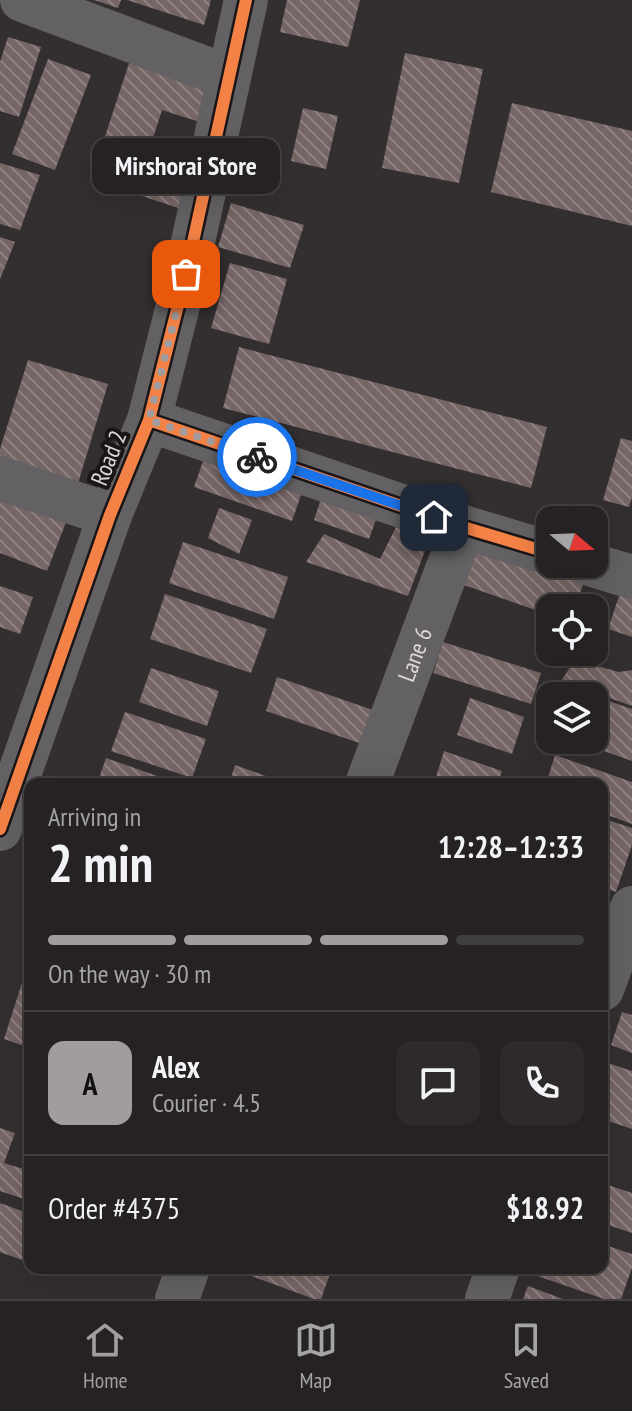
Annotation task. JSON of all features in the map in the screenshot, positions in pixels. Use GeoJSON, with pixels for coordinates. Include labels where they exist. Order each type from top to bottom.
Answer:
{"type":"FeatureCollection","features":[{"type":"Feature","properties":{"kind":"street"},"geometry":{"type":"LineString","coordinates":[[22,0],[229,77]]}},
{"type":"Feature","properties":{"kind":"street","name":"Road 2"},"geometry":{"type":"LineString","coordinates":[[0,829],[110,515],[149,420],[186,274],[246,0]]}},
{"type":"Feature","properties":{"kind":"street"},"geometry":{"type":"LineString","coordinates":[[149,420],[536,549]]}},
{"type":"Feature","properties":{"kind":"street"},"geometry":{"type":"LineString","coordinates":[[0,478],[110,515]]}},
{"type":"Feature","properties":{"kind":"street","name":"Lane 6"},"geometry":{"type":"LineString","coordinates":[[369,778],[463,527]]}},
{"type":"Feature","properties":{"kind":"street"},"geometry":{"type":"LineString","coordinates":[[608,570],[632,577]]}},
{"type":"Feature","properties":{"kind":"street"},"geometry":{"type":"LineString","coordinates":[[608,973],[632,908]]}},
{"type":"Feature","properties":{"kind":"street"},"geometry":{"type":"LineString","coordinates":[[177,1299],[186,1274]]}},
{"type":"Feature","properties":{"kind":"street"},"geometry":{"type":"LineString","coordinates":[[487,1299],[496,1274]]}},
{"type":"Feature","properties":{"kind":"building"},"geometry":{"type":"Polygon","coordinates":[[[94,0],[121,0],[118,8],[94,0]]]}},
{"type":"Feature","properties":{"kind":"building"},"geometry":{"type":"Polygon","coordinates":[[[127,0],[211,0],[204,25],[127,0]]]}},
{"type":"Feature","properties":{"kind":"building"},"geometry":{"type":"Polygon","coordinates":[[[287,0],[360,0],[348,47],[280,32],[287,0]]]}},
{"type":"Feature","properties":{"kind":"building"},"geometry":{"type":"Polygon","coordinates":[[[8,37],[41,47],[19,117],[0,111],[0,62],[8,37]]]}},
{"type":"Feature","properties":{"kind":"building"},"geometry":{"type":"Polygon","coordinates":[[[133,51],[221,80],[206,124],[162,110],[152,141],[195,156],[178,208],[91,179],[133,51]]]}},
{"type":"Feature","properties":{"kind":"building"},"geometry":{"type":"Polygon","coordinates":[[[405,53],[483,69],[459,183],[382,168],[405,53]]]}},
{"type":"Feature","properties":{"kind":"building"},"geometry":{"type":"Polygon","coordinates":[[[48,59],[91,75],[55,170],[12,154],[48,59]]]}},
{"type":"Feature","properties":{"kind":"building"},"geometry":{"type":"Polygon","coordinates":[[[512,103],[632,131],[632,226],[491,192],[512,103]]]}},
{"type":"Feature","properties":{"kind":"building"},"geometry":{"type":"Polygon","coordinates":[[[303,108],[338,116],[326,169],[291,161],[303,108]]]}},
{"type":"Feature","properties":{"kind":"building"},"geometry":{"type":"Polygon","coordinates":[[[0,163],[40,175],[20,230],[0,224],[0,163]]]}},
{"type":"Feature","properties":{"kind":"building"},"geometry":{"type":"Polygon","coordinates":[[[231,203],[304,225],[290,268],[218,247],[231,203]]]}},
{"type":"Feature","properties":{"kind":"building"},"geometry":{"type":"Polygon","coordinates":[[[0,237],[15,242],[0,279],[0,237]]]}},
{"type":"Feature","properties":{"kind":"building"},"geometry":{"type":"Polygon","coordinates":[[[230,263],[287,279],[269,344],[211,328],[230,263]]]}},
{"type":"Feature","properties":{"kind":"building"},"geometry":{"type":"Polygon","coordinates":[[[239,347],[547,427],[531,488],[223,408],[239,347]]]}},
{"type":"Feature","properties":{"kind":"building"},"geometry":{"type":"Polygon","coordinates":[[[28,360],[108,384],[67,520],[47,571],[0,553],[0,449],[28,360]]]}},
{"type":"Feature","properties":{"kind":"building"},"geometry":{"type":"Polygon","coordinates":[[[621,438],[632,441],[632,497],[629,507],[603,500],[621,438]]]}},
{"type":"Feature","properties":{"kind":"building"},"geometry":{"type":"Polygon","coordinates":[[[210,441],[308,475],[292,521],[194,487],[210,441]]]}},
{"type":"Feature","properties":{"kind":"building"},"geometry":{"type":"Polygon","coordinates":[[[325,486],[381,506],[369,539],[314,520],[325,486]]]}},
{"type":"Feature","properties":{"kind":"building"},"geometry":{"type":"Polygon","coordinates":[[[219,508],[252,520],[239,554],[208,538],[219,508]]]}},
{"type":"Feature","properties":{"kind":"building"},"geometry":{"type":"Polygon","coordinates":[[[402,515],[432,532],[408,596],[306,562],[324,534],[380,559],[402,515]]]}},
{"type":"Feature","properties":{"kind":"building"},"geometry":{"type":"Polygon","coordinates":[[[485,522],[536,542],[536,578],[585,578],[580,594],[536,594],[536,610],[458,583],[485,522]]]}},
{"type":"Feature","properties":{"kind":"building"},"geometry":{"type":"Polygon","coordinates":[[[183,542],[288,577],[274,619],[169,583],[183,542]]]}},
{"type":"Feature","properties":{"kind":"building"},"geometry":{"type":"Polygon","coordinates":[[[628,569],[632,570],[632,637],[608,629],[628,569]]]}},
{"type":"Feature","properties":{"kind":"building"},"geometry":{"type":"Polygon","coordinates":[[[0,586],[33,597],[20,634],[0,627],[0,586]]]}},
{"type":"Feature","properties":{"kind":"building"},"geometry":{"type":"Polygon","coordinates":[[[165,594],[267,629],[251,673],[150,639],[165,594]]]}},
{"type":"Feature","properties":{"kind":"building"},"geometry":{"type":"Polygon","coordinates":[[[443,642],[541,673],[531,704],[433,673],[443,642]]]}},
{"type":"Feature","properties":{"kind":"building"},"geometry":{"type":"Polygon","coordinates":[[[571,666],[597,666],[619,672],[632,670],[632,706],[608,698],[608,682],[561,681],[571,666]]]}},
{"type":"Feature","properties":{"kind":"building"},"geometry":{"type":"Polygon","coordinates":[[[151,668],[219,691],[207,726],[139,702],[151,668]]]}},
{"type":"Feature","properties":{"kind":"building"},"geometry":{"type":"Polygon","coordinates":[[[277,677],[376,711],[365,745],[266,711],[277,677]]]}},
{"type":"Feature","properties":{"kind":"building"},"geometry":{"type":"Polygon","coordinates":[[[470,698],[524,717],[512,754],[457,735],[470,698]]]}},
{"type":"Feature","properties":{"kind":"building"},"geometry":{"type":"Polygon","coordinates":[[[608,701],[632,709],[632,761],[608,752],[608,701]]]}},
{"type":"Feature","properties":{"kind":"building"},"geometry":{"type":"Polygon","coordinates":[[[125,712],[206,739],[192,778],[111,751],[125,712]]]}},
{"type":"Feature","properties":{"kind":"building"},"geometry":{"type":"Polygon","coordinates":[[[444,751],[502,771],[500,778],[436,777],[444,751]]]}},
{"type":"Feature","properties":{"kind":"building"},"geometry":{"type":"Polygon","coordinates":[[[555,755],[632,782],[632,824],[608,815],[608,778],[548,778],[555,755]]]}},
{"type":"Feature","properties":{"kind":"building"},"geometry":{"type":"Polygon","coordinates":[[[106,758],[163,778],[99,778],[106,758]]]}},
{"type":"Feature","properties":{"kind":"building"},"geometry":{"type":"Polygon","coordinates":[[[235,765],[271,778],[231,778],[235,765]]]}},
{"type":"Feature","properties":{"kind":"building"},"geometry":{"type":"Polygon","coordinates":[[[608,820],[632,828],[632,845],[616,892],[608,889],[608,820]]]}},
{"type":"Feature","properties":{"kind":"building"},"geometry":{"type":"Polygon","coordinates":[[[24,976],[24,1046],[4,1039],[24,976]]]}},
{"type":"Feature","properties":{"kind":"building"},"geometry":{"type":"Polygon","coordinates":[[[622,1012],[632,1015],[632,1053],[611,1045],[622,1012]]]}},
{"type":"Feature","properties":{"kind":"building"},"geometry":{"type":"Polygon","coordinates":[[[608,1063],[632,1071],[632,1129],[608,1121],[608,1063]]]}},
{"type":"Feature","properties":{"kind":"building"},"geometry":{"type":"Polygon","coordinates":[[[0,1128],[15,1133],[4,1163],[24,1169],[24,1199],[0,1191],[0,1128]]]}},
{"type":"Feature","properties":{"kind":"building"},"geometry":{"type":"Polygon","coordinates":[[[608,1185],[632,1193],[632,1233],[608,1225],[608,1185]]]}},
{"type":"Feature","properties":{"kind":"building"},"geometry":{"type":"Polygon","coordinates":[[[0,1203],[24,1212],[24,1261],[0,1252],[0,1203]]]}},
{"type":"Feature","properties":{"kind":"building"},"geometry":{"type":"Polygon","coordinates":[[[608,1246],[632,1254],[632,1268],[621,1299],[604,1299],[532,1274],[608,1274],[608,1246]]]}},
{"type":"Feature","properties":{"kind":"building"},"geometry":{"type":"Polygon","coordinates":[[[245,1274],[330,1274],[321,1299],[245,1274]]]}},
{"type":"Feature","properties":{"kind":"building"},"geometry":{"type":"Polygon","coordinates":[[[528,1286],[563,1299],[523,1299],[528,1286]]]}},
{"type":"Feature","properties":{"kind":"cycle path"},"geometry":{"type":"LineString","coordinates":[[0,829],[110,515],[149,420],[186,274],[246,0]]}},
{"type":"Feature","properties":{"kind":"cycle path"},"geometry":{"type":"LineString","coordinates":[[149,420],[536,549]]}},
{"type":"Feature","properties":{"kind":"way so far"},"geometry":{"type":"LineString","coordinates":[[186,274],[149,420],[257,457]]}},
{"type":"Feature","properties":{"kind":"place","name":"Mirshorai Store"},"geometry":{"type":"Point","coordinates":[186,274]}},
{"type":"Feature","properties":{"kind":"route"},"geometry":{"type":"LineString","coordinates":[[257,457],[434,517]]}}]}
